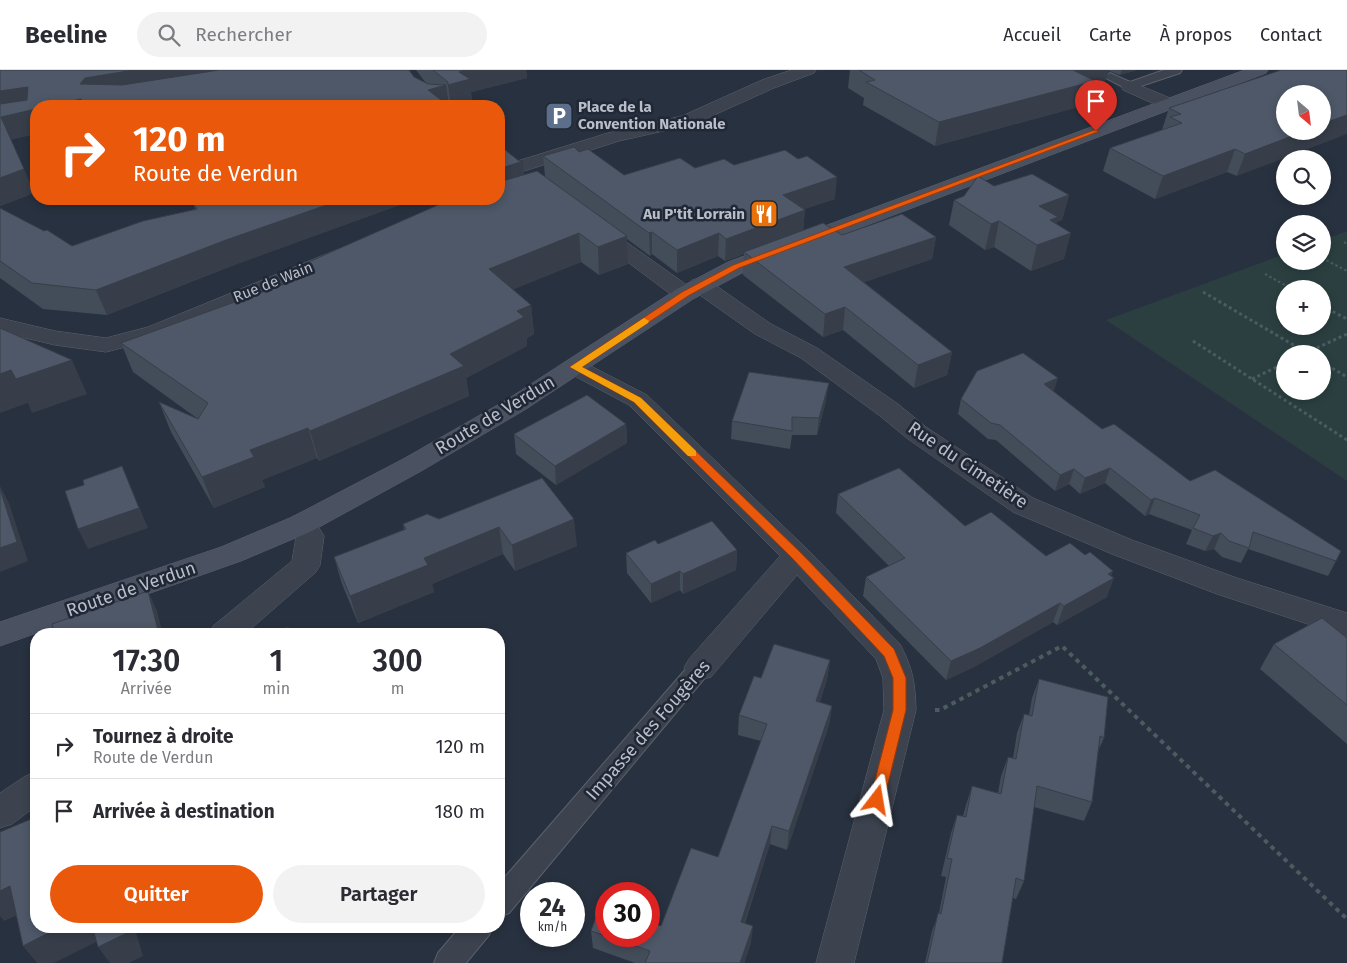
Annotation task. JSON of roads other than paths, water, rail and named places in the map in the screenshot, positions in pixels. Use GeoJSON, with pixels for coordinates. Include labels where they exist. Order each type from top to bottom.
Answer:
{"type":"FeatureCollection","features":[{"type":"Feature","properties":{"kind":"main road","name":"Route de Verdun"},"geometry":{"type":"LineString","coordinates":[[0,634],[231,554],[302,524],[414,464],[575,367],[693,290],[736,267],[1259,70]]}},
{"type":"Feature","properties":{"kind":"street"},"geometry":{"type":"LineString","coordinates":[[537,183],[511,161],[688,120],[768,84],[808,70]]}},
{"type":"Feature","properties":{"kind":"street"},"geometry":{"type":"LineString","coordinates":[[1130,86],[1168,104]]}},
{"type":"Feature","properties":{"kind":"street","name":"Rue du Cimetière"},"geometry":{"type":"LineString","coordinates":[[582,219],[693,290],[809,353],[889,410],[917,433],[1023,504],[1122,546],[1227,586],[1347,625]]}},
{"type":"Feature","properties":{"kind":"street","name":"Rue de Wain"},"geometry":{"type":"LineString","coordinates":[[0,325],[55,338],[106,345],[156,332],[357,248]]}},
{"type":"Feature","properties":{"kind":"street"},"geometry":{"type":"LineString","coordinates":[[575,367],[638,400],[797,556],[889,653],[899,678],[900,710],[836,963]]}},
{"type":"Feature","properties":{"kind":"street"},"geometry":{"type":"LineString","coordinates":[[231,628],[306,565],[310,536],[302,524]]}},
{"type":"Feature","properties":{"kind":"street","name":"Impasse des Fougères"},"geometry":{"type":"LineString","coordinates":[[700,668],[797,556]]}},
{"type":"Feature","properties":{"kind":"street"},"geometry":{"type":"LineString","coordinates":[[0,813],[30,791]]}},
{"type":"Feature","properties":{"kind":"lane"},"geometry":{"type":"LineString","coordinates":[[1110,76],[1130,86],[1176,70]]}},
{"type":"Feature","properties":{"kind":"lane","name":"Impasse des Fougères"},"geometry":{"type":"LineString","coordinates":[[505,897],[700,668]]}},
{"type":"Feature","properties":{"kind":"lane"},"geometry":{"type":"LineString","coordinates":[[448,963],[473,933]]}},
{"type":"Feature","properties":{"kind":"place","name":"Place de la Convention Nationale"},"geometry":{"type":"Point","coordinates":[559,116]}},
{"type":"Feature","properties":{"kind":"place","name":"Au P'tit Lorrain"},"geometry":{"type":"Point","coordinates":[764,214]}}]}
